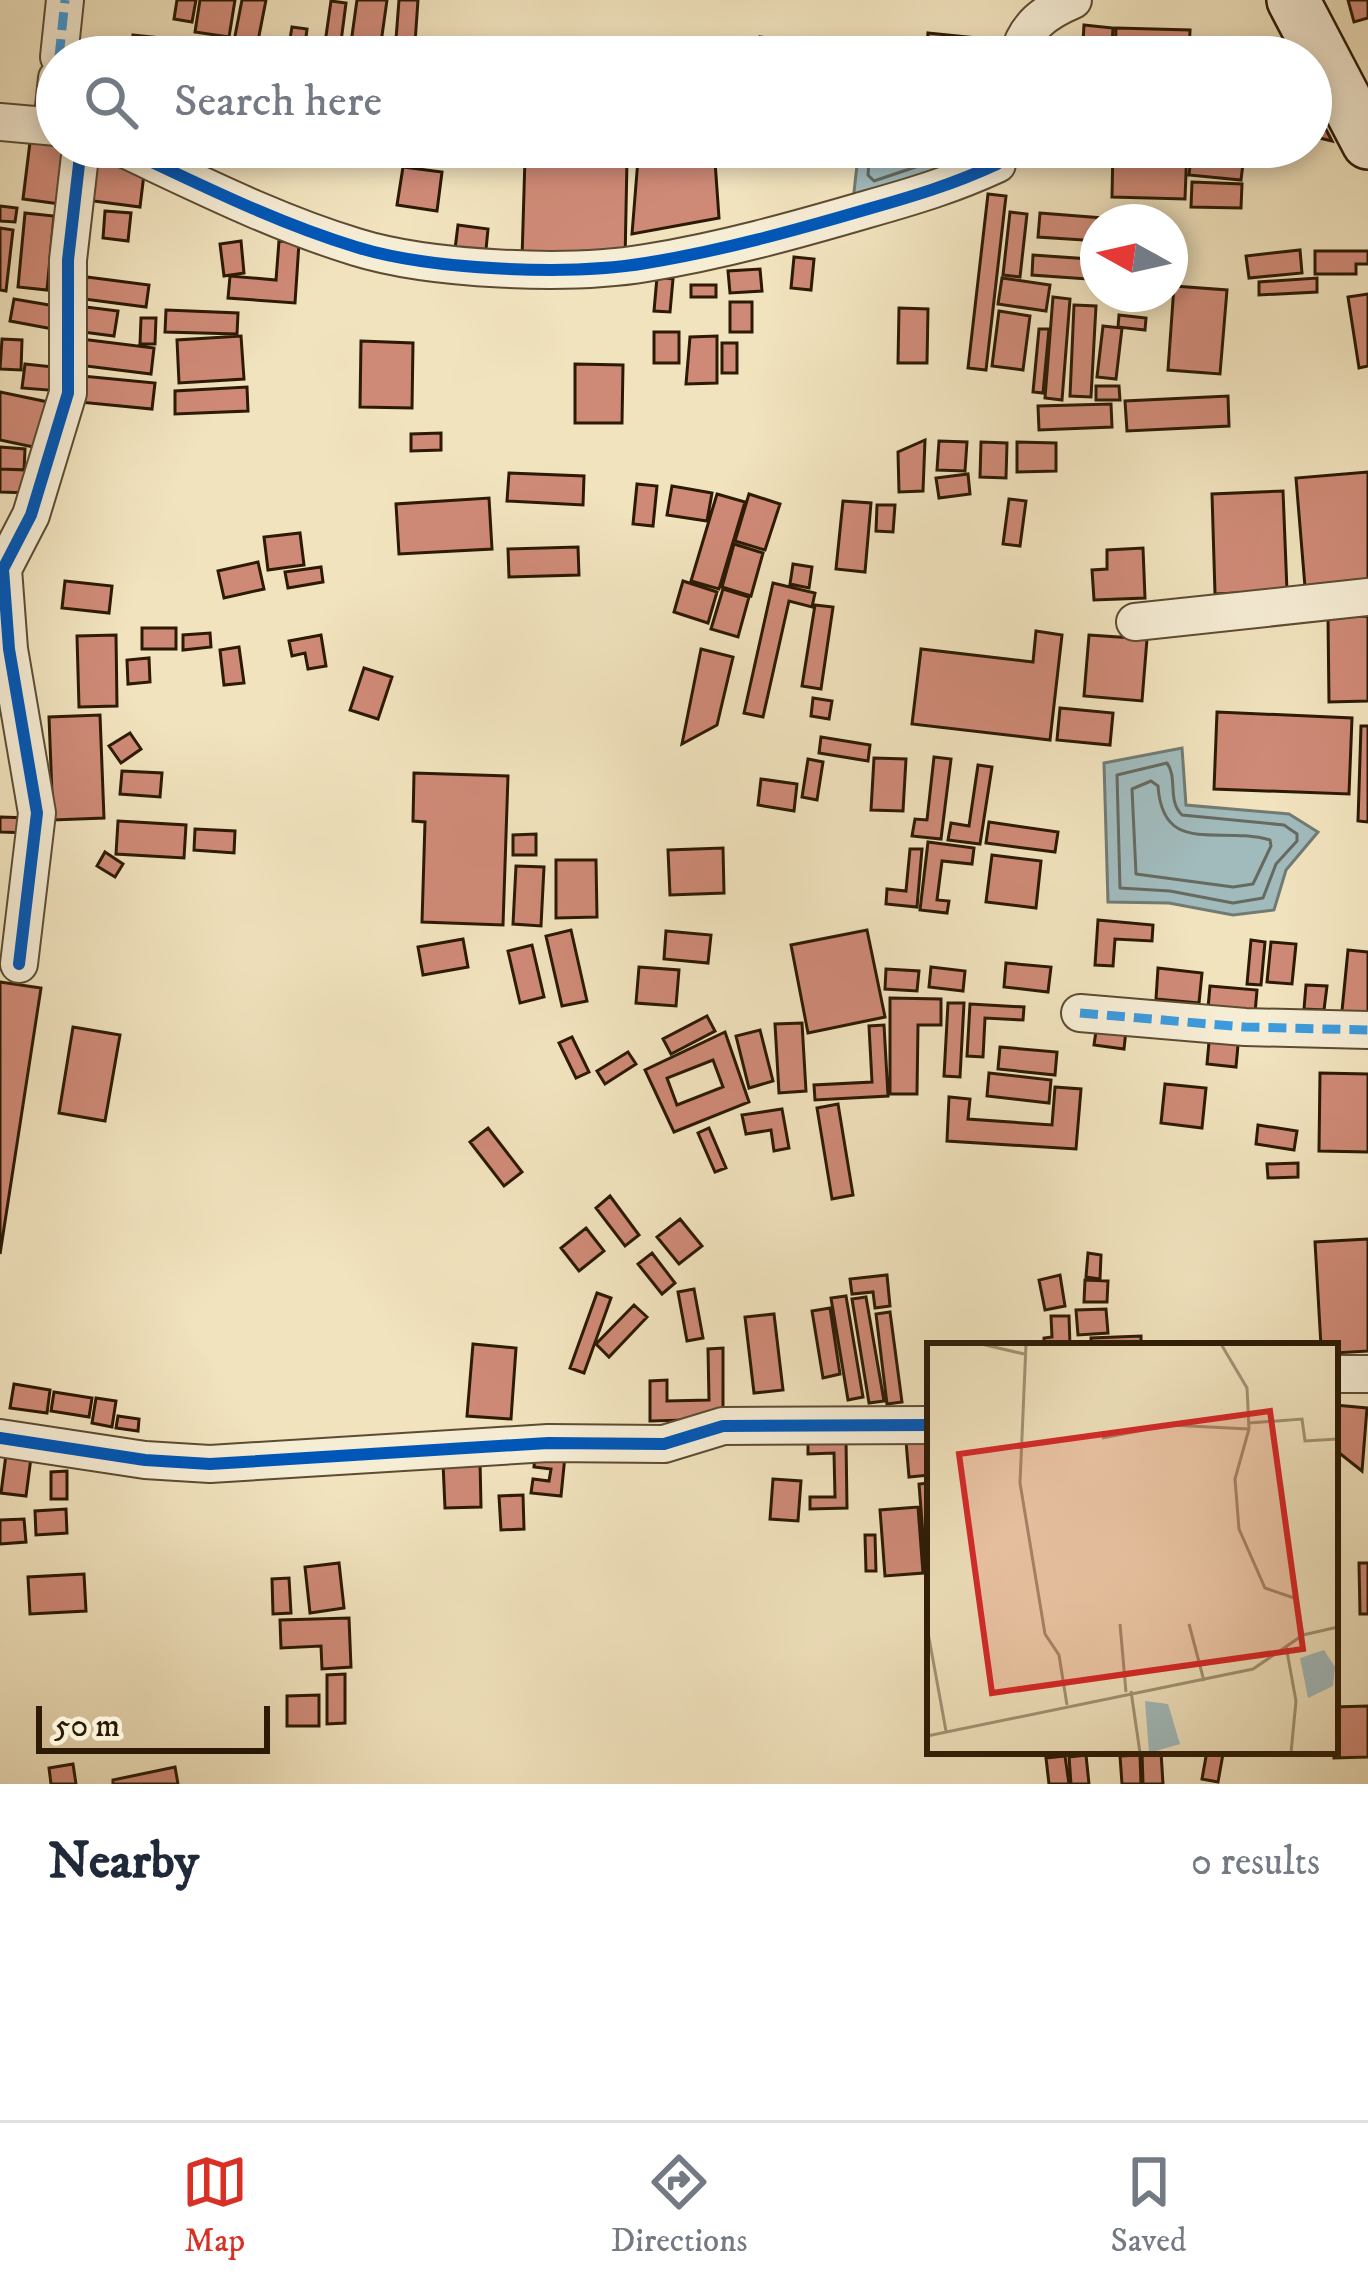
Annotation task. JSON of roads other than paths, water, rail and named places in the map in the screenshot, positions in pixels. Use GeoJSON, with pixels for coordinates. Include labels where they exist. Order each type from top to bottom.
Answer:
{"type":"FeatureCollection","features":[{"type":"Feature","properties":{"kind":"street"},"geometry":{"type":"LineString","coordinates":[[61,36],[65,0]]}},
{"type":"Feature","properties":{"kind":"street"},"geometry":{"type":"LineString","coordinates":[[1026,36],[1042,14],[1073,0]]}},
{"type":"Feature","properties":{"kind":"street"},"geometry":{"type":"LineString","coordinates":[[1293,0],[1317,36]]}},
{"type":"Feature","properties":{"kind":"street"},"geometry":{"type":"LineString","coordinates":[[1332,59],[1354,93],[1368,142]]}},
{"type":"Feature","properties":{"kind":"street"},"geometry":{"type":"LineString","coordinates":[[0,122],[36,128]]}},
{"type":"Feature","properties":{"kind":"street"},"geometry":{"type":"LineString","coordinates":[[19,964],[37,813],[14,685],[3,569],[31,515],[68,393],[65,168]]}},
{"type":"Feature","properties":{"kind":"street"},"geometry":{"type":"LineString","coordinates":[[166,168],[280,220],[359,248],[452,265],[551,268],[643,264],[828,222],[943,189],[988,168]]}},
{"type":"Feature","properties":{"kind":"street"},"geometry":{"type":"LineString","coordinates":[[1136,622],[1368,596]]}},
{"type":"Feature","properties":{"kind":"street"},"geometry":{"type":"LineString","coordinates":[[1080,1012],[1222,1026],[1368,1030]]}},
{"type":"Feature","properties":{"kind":"street"},"geometry":{"type":"LineString","coordinates":[[0,1438],[85,1453],[210,1464],[548,1443],[664,1444],[723,1426],[927,1425]]}},
{"type":"Feature","properties":{"kind":"water"},"geometry":{"type":"Polygon","coordinates":[[[857,168],[950,168],[853,201],[857,168]]]}},
{"type":"Feature","properties":{"kind":"water"},"geometry":{"type":"Polygon","coordinates":[[[1182,748],[1186,805],[1289,814],[1318,832],[1286,870],[1274,910],[1233,915],[1169,903],[1108,902],[1104,763],[1182,748]]]}}]}
